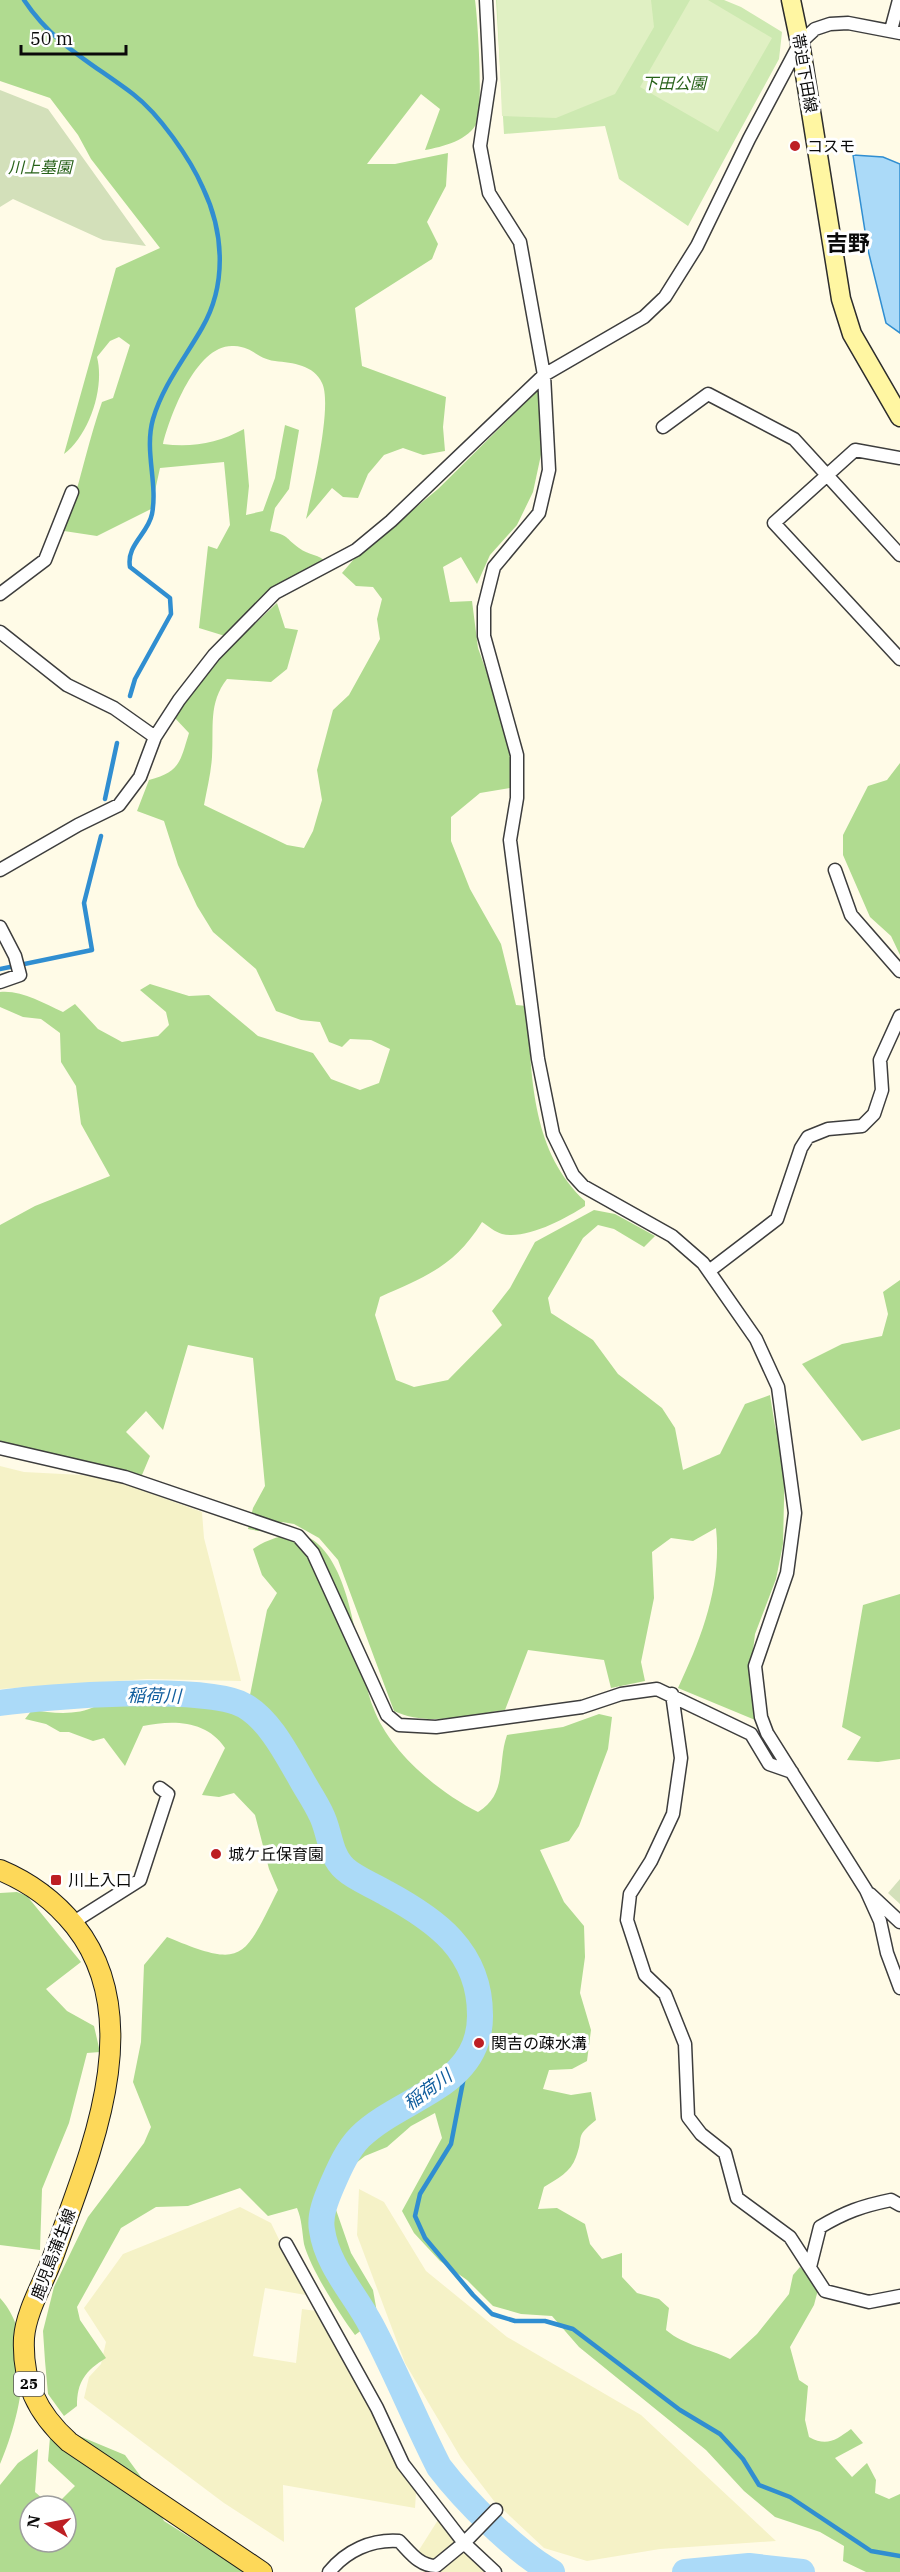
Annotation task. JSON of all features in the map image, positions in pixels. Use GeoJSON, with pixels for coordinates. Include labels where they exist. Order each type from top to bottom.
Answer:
{"type":"FeatureCollection","features":[{"type":"Feature","properties":{"kind":"main road","name":"帯迫下田線"},"geometry":{"type":"LineString","coordinates":[[791,0],[841,299],[862,352],[900,417]]}},
{"type":"Feature","properties":{"kind":"main road","name":"鹿児島蒲生線"},"geometry":{"type":"LineString","coordinates":[[0,1870],[22,1879],[43,1893],[83,1937],[99,1968],[111,2017],[111,2050],[95,2132],[45,2281],[26,2323],[24,2338],[29,2387],[34,2400],[53,2427],[69,2442],[262,2572]]}},
{"type":"Feature","properties":{"kind":"street"},"geometry":{"type":"LineString","coordinates":[[486,0],[490,79],[480,146],[489,193],[520,242],[544,375],[549,470],[539,513],[494,567],[483,620],[484,636],[517,755],[517,798],[510,840],[538,1059],[553,1134],[573,1175],[592,1192],[672,1236],[709,1271],[765,1355],[780,1397],[795,1513],[787,1573],[755,1666],[761,1717],[767,1733],[866,1890],[880,1921],[887,1953],[900,1988]]}},
{"type":"Feature","properties":{"kind":"street"},"geometry":{"type":"LineString","coordinates":[[0,870],[119,804],[147,764],[155,737],[179,700],[214,655],[268,599],[290,584],[356,550],[391,521],[544,375],[644,317],[665,297],[697,246],[749,139],[800,44],[815,29],[830,24],[848,23],[896,31],[899,0]]}},
{"type":"Feature","properties":{"kind":"street"},"geometry":{"type":"LineString","coordinates":[[663,427],[708,394],[794,439],[900,555]]}},
{"type":"Feature","properties":{"kind":"street"},"geometry":{"type":"LineString","coordinates":[[900,458],[855,450],[774,523],[900,659]]}},
{"type":"Feature","properties":{"kind":"street"},"geometry":{"type":"LineString","coordinates":[[0,594],[45,560],[72,492]]}},
{"type":"Feature","properties":{"kind":"street"},"geometry":{"type":"LineString","coordinates":[[0,632],[67,685],[114,708],[155,737]]}},
{"type":"Feature","properties":{"kind":"street"},"geometry":{"type":"LineString","coordinates":[[835,870],[851,915],[900,971]]}},
{"type":"Feature","properties":{"kind":"street"},"geometry":{"type":"LineString","coordinates":[[0,927],[15,956],[20,975],[0,982]]}},
{"type":"Feature","properties":{"kind":"street"},"geometry":{"type":"LineString","coordinates":[[709,1271],[777,1219],[801,1148],[808,1137],[828,1129],[862,1126],[874,1114],[882,1090],[880,1060],[900,1016]]}},
{"type":"Feature","properties":{"kind":"street"},"geometry":{"type":"LineString","coordinates":[[0,1448],[125,1477],[298,1536],[314,1553],[387,1715],[399,1725],[436,1727],[570,1709],[647,1689],[672,1694],[751,1734],[769,1764],[792,1772]]}},
{"type":"Feature","properties":{"kind":"street"},"geometry":{"type":"LineString","coordinates":[[672,1694],[681,1758],[673,1814],[651,1861],[630,1894],[627,1920],[645,1975],[665,1994],[685,2044],[688,2117],[701,2134],[725,2153],[738,2198],[790,2237],[825,2291],[869,2302],[900,2296]]}},
{"type":"Feature","properties":{"kind":"street"},"geometry":{"type":"LineString","coordinates":[[72,1923],[141,1880],[168,1794],[160,1788]]}},
{"type":"Feature","properties":{"kind":"street"},"geometry":{"type":"LineString","coordinates":[[866,1890],[900,1922]]}},
{"type":"Feature","properties":{"kind":"street"},"geometry":{"type":"LineString","coordinates":[[810,2267],[820,2227],[847,2210],[868,2204],[891,2200],[900,2205]]}},
{"type":"Feature","properties":{"kind":"street"},"geometry":{"type":"LineString","coordinates":[[286,2244],[377,2408],[403,2464],[464,2543],[495,2572]]}},
{"type":"Feature","properties":{"kind":"street"},"geometry":{"type":"LineString","coordinates":[[329,2572],[343,2556],[385,2540],[399,2541],[417,2560],[428,2566],[436,2566],[464,2543],[496,2510]]}},
{"type":"Feature","properties":{"kind":"shaded area"},"geometry":{"type":"Polygon","coordinates":[[[0,1466],[24,1472],[82,1475],[119,1482],[202,1512],[204,1538],[241,1681],[147,1679],[0,1689],[0,1466]]]}},
{"type":"Feature","properties":{"kind":"shaded area"},"geometry":{"type":"Polygon","coordinates":[[[359,2189],[384,2202],[426,2271],[507,2337],[641,2415],[776,2541],[660,2549],[587,2561],[544,2548],[494,2501],[461,2458],[405,2363],[357,2235],[359,2189]]]}},
{"type":"Feature","properties":{"kind":"shaded area"},"geometry":{"type":"Polygon","coordinates":[[[240,2207],[271,2223],[306,2295],[265,2288],[253,2356],[296,2363],[302,2309],[316,2311],[416,2493],[415,2508],[283,2485],[284,2542],[224,2503],[84,2398],[89,2377],[101,2364],[106,2342],[84,2308],[123,2254],[240,2207]]]}},
{"type":"Feature","properties":{"kind":"shaded area"},"geometry":{"type":"Polygon","coordinates":[[[438,2520],[491,2572],[423,2572],[419,2550],[438,2520]]]}},
{"type":"Feature","properties":{"kind":"green space"},"geometry":{"type":"Polygon","coordinates":[[[0,0],[475,0],[480,81],[477,122],[468,134],[455,142],[425,150],[440,109],[421,94],[367,164],[395,164],[448,153],[446,186],[427,222],[438,244],[432,259],[355,308],[362,366],[446,397],[443,427],[445,451],[423,455],[403,448],[384,455],[368,474],[358,498],[343,497],[332,488],[306,519],[323,429],[325,394],[322,383],[314,372],[302,366],[268,360],[241,347],[221,348],[208,356],[187,383],[172,416],[163,444],[205,443],[244,429],[249,486],[246,515],[263,511],[275,478],[285,425],[299,430],[289,489],[275,508],[270,531],[284,536],[303,551],[321,558],[328,564],[225,636],[199,628],[208,546],[217,549],[230,525],[224,462],[160,468],[151,509],[97,536],[64,531],[102,402],[113,398],[130,345],[119,337],[110,341],[97,357],[99,383],[93,410],[81,435],[64,454],[116,268],[160,248],[91,159],[78,135],[50,98],[0,81],[0,0]]]}},
{"type":"Feature","properties":{"kind":"green space","name":"下田公園"},"geometry":{"type":"Polygon","coordinates":[[[496,0],[724,0],[741,7],[782,32],[779,59],[688,226],[619,179],[605,126],[504,134],[496,0]]]}},
{"type":"Feature","properties":{"kind":"green space"},"geometry":{"type":"Polygon","coordinates":[[[497,0],[651,0],[654,27],[615,94],[556,118],[502,116],[497,0]]]}},
{"type":"Feature","properties":{"kind":"green space"},"geometry":{"type":"Polygon","coordinates":[[[690,0],[708,0],[772,38],[718,132],[640,87],[690,0]]]}},
{"type":"Feature","properties":{"kind":"green space","name":"川上墓園"},"geometry":{"type":"Polygon","coordinates":[[[0,90],[48,109],[146,246],[103,240],[13,199],[0,207],[0,90]]]}},
{"type":"Feature","properties":{"kind":"green space"},"geometry":{"type":"Polygon","coordinates":[[[537,391],[545,397],[545,436],[533,492],[517,525],[490,555],[477,584],[461,557],[443,567],[450,602],[472,601],[478,648],[499,707],[512,757],[510,788],[480,793],[451,817],[451,841],[470,889],[501,944],[516,1005],[527,1006],[533,1085],[544,1135],[553,1159],[567,1181],[585,1201],[585,1206],[556,1222],[522,1234],[502,1234],[482,1222],[461,1250],[450,1260],[425,1276],[380,1297],[375,1315],[396,1380],[414,1387],[448,1380],[502,1325],[492,1311],[510,1288],[535,1242],[594,1210],[615,1214],[655,1236],[644,1247],[614,1229],[598,1225],[583,1238],[548,1298],[551,1313],[593,1340],[618,1374],[662,1408],[675,1428],[683,1470],[720,1454],[745,1404],[770,1395],[775,1426],[785,1458],[783,1544],[776,1579],[755,1634],[751,1668],[760,1722],[678,1688],[695,1650],[713,1590],[716,1570],[716,1528],[693,1541],[671,1538],[652,1552],[654,1598],[641,1662],[645,1681],[611,1688],[604,1660],[528,1650],[505,1710],[434,1719],[407,1716],[394,1711],[338,1560],[319,1538],[294,1524],[282,1522],[258,1531],[248,1529],[253,1508],[265,1486],[253,1358],[188,1345],[163,1430],[146,1411],[126,1432],[150,1456],[142,1475],[0,1455],[0,1225],[35,1206],[110,1176],[81,1124],[76,1086],[61,1062],[60,1033],[41,1019],[23,1017],[0,1007],[0,992],[24,995],[63,1012],[75,1004],[98,1029],[122,1042],[158,1036],[169,1025],[166,1012],[140,990],[150,984],[189,996],[209,995],[258,1036],[313,1053],[331,1079],[360,1090],[379,1083],[390,1049],[371,1040],[350,1039],[342,1047],[329,1042],[320,1022],[301,1020],[276,1011],[256,969],[213,932],[197,906],[178,865],[164,821],[137,811],[149,780],[167,773],[181,759],[189,733],[173,716],[203,673],[277,603],[285,628],[298,630],[287,669],[271,682],[227,679],[221,688],[214,707],[211,763],[204,805],[287,845],[304,848],[313,831],[322,800],[317,770],[333,710],[349,695],[380,639],[377,619],[382,599],[373,587],[356,586],[342,573],[354,559],[438,489],[537,391]]]}},
{"type":"Feature","properties":{"kind":"green space"},"geometry":{"type":"Polygon","coordinates":[[[900,763],[900,955],[891,936],[870,917],[843,855],[843,835],[868,786],[887,780],[900,763]]]}},
{"type":"Feature","properties":{"kind":"green space"},"geometry":{"type":"Polygon","coordinates":[[[900,1280],[900,1429],[862,1441],[802,1364],[842,1344],[882,1336],[888,1314],[883,1292],[900,1280]]]}},
{"type":"Feature","properties":{"kind":"green space"},"geometry":{"type":"Polygon","coordinates":[[[298,1532],[318,1544],[340,1577],[353,1621],[367,1688],[380,1723],[416,1768],[431,1782],[463,1804],[478,1812],[494,1796],[498,1787],[507,1735],[563,1727],[599,1714],[612,1717],[608,1749],[579,1826],[569,1841],[540,1850],[564,1902],[584,1926],[585,1957],[580,1993],[591,2030],[587,2061],[572,2069],[549,2070],[543,2089],[571,2095],[591,2092],[596,2120],[582,2134],[571,2167],[544,2187],[538,2209],[557,2208],[585,2224],[590,2244],[602,2259],[622,2253],[622,2277],[637,2293],[659,2299],[669,2308],[666,2330],[689,2343],[730,2359],[757,2334],[789,2294],[793,2275],[800,2267],[819,2286],[814,2305],[790,2347],[799,2380],[808,2386],[805,2420],[809,2437],[826,2442],[851,2429],[863,2443],[835,2458],[852,2477],[867,2463],[876,2480],[875,2493],[889,2499],[900,2494],[900,2572],[866,2572],[843,2561],[844,2546],[820,2532],[775,2517],[744,2491],[706,2450],[579,2347],[552,2316],[521,2314],[493,2306],[467,2280],[440,2261],[414,2233],[402,2211],[442,2138],[435,2113],[411,2126],[387,2147],[365,2156],[346,2171],[334,2204],[351,2253],[373,2290],[378,2318],[355,2335],[312,2266],[304,2244],[297,2208],[268,2216],[240,2188],[188,2206],[156,2207],[121,2228],[77,2307],[80,2320],[106,2358],[84,2378],[77,2398],[77,2406],[64,2416],[48,2394],[43,2331],[54,2287],[88,2217],[144,2143],[151,2127],[133,2082],[141,2042],[144,1965],[167,1937],[212,1953],[227,1955],[238,1952],[248,1944],[257,1931],[278,1890],[269,1869],[255,1815],[234,1793],[219,1797],[202,1795],[225,1748],[208,1732],[188,1724],[166,1723],[143,1726],[125,1766],[104,1738],[93,1741],[25,1719],[32,1710],[64,1713],[89,1709],[122,1690],[142,1684],[173,1684],[209,1689],[249,1700],[267,1610],[277,1593],[262,1575],[253,1549],[270,1540],[298,1532]]]}},
{"type":"Feature","properties":{"kind":"green space"},"geometry":{"type":"Polygon","coordinates":[[[900,1594],[900,1759],[878,1762],[847,1760],[861,1737],[842,1727],[863,1605],[900,1594]]]}},
{"type":"Feature","properties":{"kind":"green space"},"geometry":{"type":"Polygon","coordinates":[[[900,1879],[900,1904],[888,1893],[900,1879]]]}},
{"type":"Feature","properties":{"kind":"green space"},"geometry":{"type":"Polygon","coordinates":[[[17,1892],[27,1896],[81,1962],[46,1989],[67,2011],[94,2026],[100,2052],[87,2053],[69,2123],[42,2189],[40,2250],[0,2245],[0,1893],[17,1892]]]}},
{"type":"Feature","properties":{"kind":"green space"},"geometry":{"type":"Polygon","coordinates":[[[0,2298],[12,2316],[19,2335],[22,2380],[14,2424],[0,2464],[0,2298]]]}},
{"type":"Feature","properties":{"kind":"green space"},"geometry":{"type":"Polygon","coordinates":[[[65,2430],[125,2455],[144,2481],[164,2521],[245,2572],[0,2572],[0,2485],[18,2463],[38,2449],[35,2492],[37,2494],[18,2494],[18,2554],[78,2554],[78,2494],[67,2494],[75,2486],[48,2461],[50,2437],[65,2430]]]}},
{"type":"Feature","properties":{"kind":"water"},"geometry":{"type":"Polygon","coordinates":[[[853,155],[883,157],[900,164],[900,333],[886,323],[868,250],[853,155]]]}},
{"type":"Feature","properties":{"kind":"waterway"},"geometry":{"type":"LineString","coordinates":[[24,0],[60,41],[133,94],[163,125],[182,150],[203,188],[219,240],[219,276],[210,311],[162,395],[153,419],[150,443],[152,514],[131,552],[130,567],[170,598],[171,614],[135,679],[130,696]]}},
{"type":"Feature","properties":{"kind":"waterway"},"geometry":{"type":"LineString","coordinates":[[105,799],[117,743]]}},
{"type":"Feature","properties":{"kind":"waterway"},"geometry":{"type":"LineString","coordinates":[[0,969],[92,950],[84,903],[101,836]]}},
{"type":"Feature","properties":{"kind":"waterway","name":"稲荷川"},"geometry":{"type":"LineString","coordinates":[[0,1703],[88,1695],[164,1694],[226,1699],[245,1706],[262,1720],[283,1748],[319,1809],[336,1857],[345,1869],[422,1914],[452,1940],[463,1955],[478,1992],[480,2015],[477,2039],[468,2059],[436,2088],[377,2123],[360,2137],[338,2171],[328,2194],[321,2224],[325,2243],[335,2268],[365,2313],[439,2467],[462,2495],[507,2539],[552,2572]]}},
{"type":"Feature","properties":{"kind":"waterway"},"geometry":{"type":"LineString","coordinates":[[467,2061],[451,2144],[420,2194],[415,2216],[425,2238],[473,2295],[492,2314],[515,2321],[545,2321],[573,2329],[680,2410],[720,2434],[743,2459],[759,2485],[790,2497],[871,2551],[900,2556]]}},
{"type":"Feature","properties":{"kind":"waterway","name":"稲荷川"},"geometry":{"type":"LineString","coordinates":[[685,2572],[749,2566],[802,2572]]}},
{"type":"Feature","properties":{"kind":"place","name":"コスモ"},"geometry":{"type":"Point","coordinates":[795,146]}},
{"type":"Feature","properties":{"kind":"place","name":"城ケ丘保育園"},"geometry":{"type":"Point","coordinates":[216,1854]}},
{"type":"Feature","properties":{"kind":"place","name":"川上入口"},"geometry":{"type":"Point","coordinates":[56,1880]}},
{"type":"Feature","properties":{"kind":"place","name":"関吉の疎水溝"},"geometry":{"type":"Point","coordinates":[479,2043]}},
{"type":"Feature","properties":{"kind":"district","name":"吉野"},"geometry":{"type":"Point","coordinates":[848,243]}}]}
